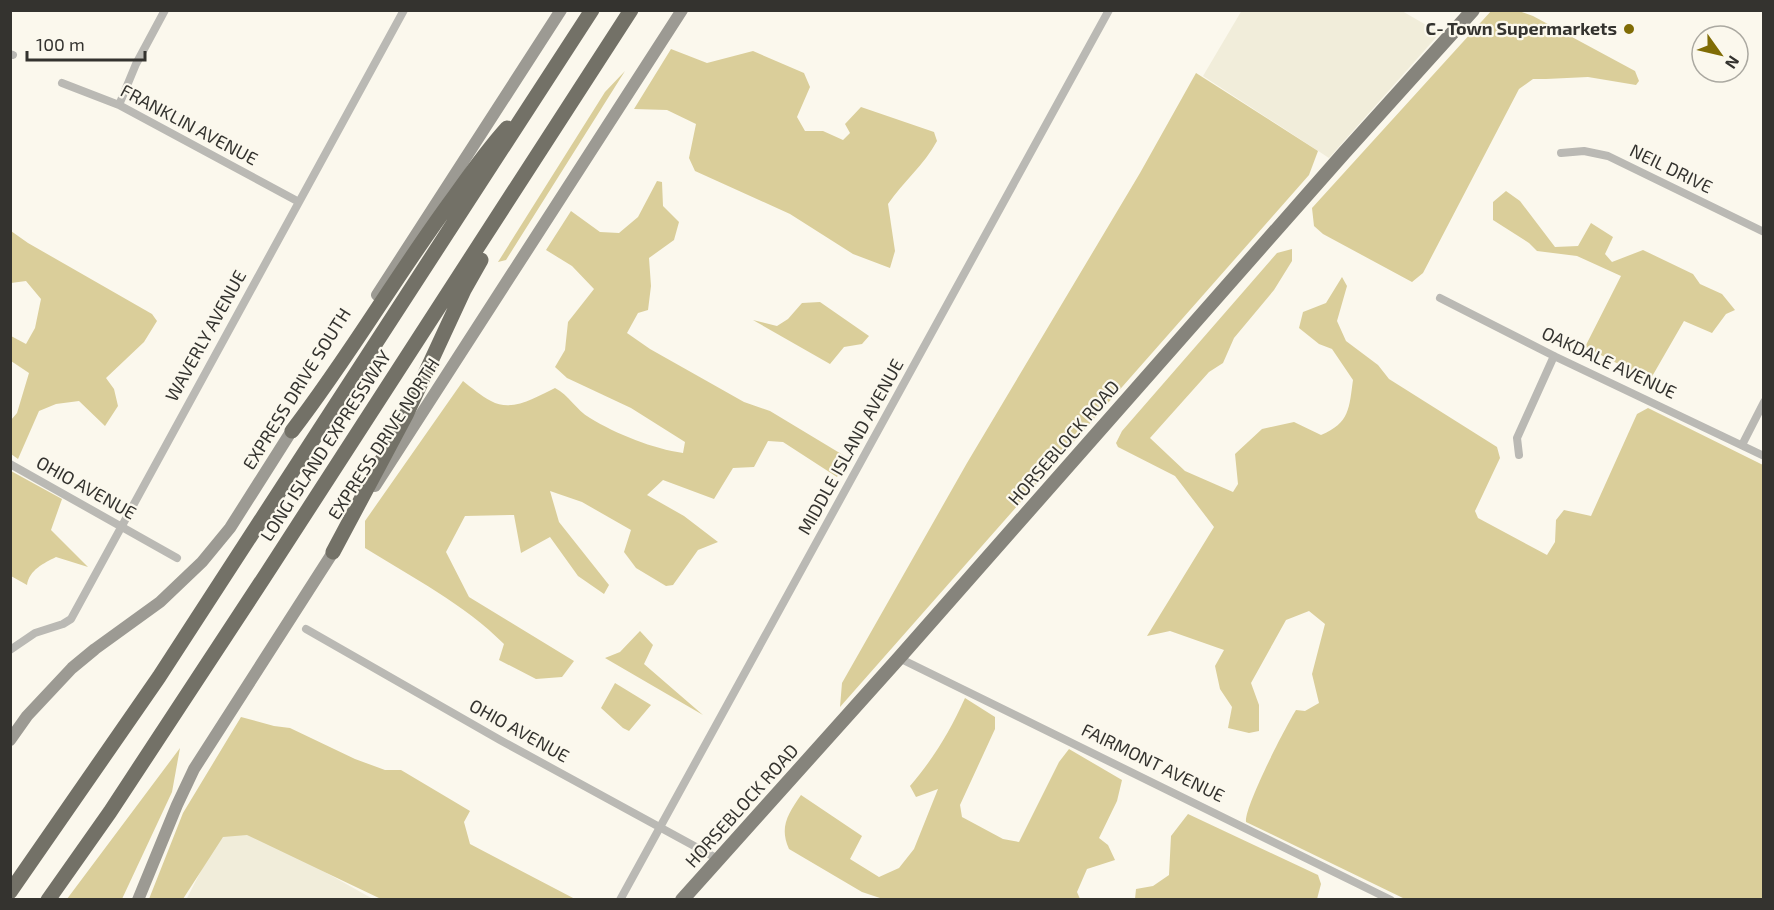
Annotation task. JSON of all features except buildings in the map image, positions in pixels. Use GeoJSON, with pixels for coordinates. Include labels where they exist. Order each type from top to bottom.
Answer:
{"type":"FeatureCollection","features":[{"type":"Feature","properties":{"kind":"highway","name":"LONG ISLAND EXPRESSWAY"},"geometry":{"type":"LineString","coordinates":[[11,896],[159,677],[592,10]]}},
{"type":"Feature","properties":{"kind":"highway","name":"LONG ISLAND EXPRESSWAY"},"geometry":{"type":"LineString","coordinates":[[48,900],[159,737],[631,10]]}},
{"type":"Feature","properties":{"kind":"highway"},"geometry":{"type":"LineString","coordinates":[[292,431],[323,391],[452,198],[491,146],[539,93]]}},
{"type":"Feature","properties":{"kind":"highway"},"geometry":{"type":"LineString","coordinates":[[333,552],[406,414],[464,290],[535,160]]}},
{"type":"Feature","properties":{"kind":"main road","name":"EXPRESS DRIVE SOUTH"},"geometry":{"type":"LineString","coordinates":[[10,740],[27,716],[72,668],[160,602],[193,573],[221,540],[561,10]]}},
{"type":"Feature","properties":{"kind":"main road","name":"EXPRESS DRIVE NORTH"},"geometry":{"type":"LineString","coordinates":[[138,900],[194,769],[682,10]]}},
{"type":"Feature","properties":{"kind":"main road","name":"HORSEBLOCK ROAD"},"geometry":{"type":"LineString","coordinates":[[682,900],[1473,10]]}},
{"type":"Feature","properties":{"kind":"street"},"geometry":{"type":"LineString","coordinates":[[119,105],[136,64],[165,10]]}},
{"type":"Feature","properties":{"kind":"street","name":"WAVERLY AVENUE"},"geometry":{"type":"LineString","coordinates":[[10,650],[35,633],[71,619],[404,10]]}},
{"type":"Feature","properties":{"kind":"street","name":"MIDDLE ISLAND AVENUE"},"geometry":{"type":"LineString","coordinates":[[620,900],[1109,10]]}},
{"type":"Feature","properties":{"kind":"street","name":"FRANKLIN AVENUE"},"geometry":{"type":"LineString","coordinates":[[62,83],[119,105],[299,202]]}},
{"type":"Feature","properties":{"kind":"street","name":"NEIL DRIVE"},"geometry":{"type":"LineString","coordinates":[[1561,153],[1584,151],[1608,156],[1764,232]]}},
{"type":"Feature","properties":{"kind":"street","name":"OAKDALE AVENUE"},"geometry":{"type":"LineString","coordinates":[[1440,298],[1554,356],[1764,456]]}},
{"type":"Feature","properties":{"kind":"street"},"geometry":{"type":"LineString","coordinates":[[1519,455],[1516,438],[1554,356]]}},
{"type":"Feature","properties":{"kind":"street"},"geometry":{"type":"LineString","coordinates":[[1742,445],[1764,402]]}},
{"type":"Feature","properties":{"kind":"street","name":"OHIO AVENUE"},"geometry":{"type":"LineString","coordinates":[[10,464],[177,558]]}},
{"type":"Feature","properties":{"kind":"street","name":"OHIO AVENUE"},"geometry":{"type":"LineString","coordinates":[[306,629],[500,740],[718,859]]}},
{"type":"Feature","properties":{"kind":"street","name":"FAIRMONT AVENUE"},"geometry":{"type":"LineString","coordinates":[[899,658],[1391,900]]}},
{"type":"Feature","properties":{"kind":"shaded area"},"geometry":{"type":"Polygon","coordinates":[[[1242,10],[1402,11],[1440,33],[1329,158],[1203,76],[1242,10]]]}},
{"type":"Feature","properties":{"kind":"shaded area"},"geometry":{"type":"Polygon","coordinates":[[[1492,10],[1519,11],[1533,16],[1635,71],[1639,81],[1636,85],[1588,77],[1533,79],[1519,89],[1423,273],[1412,282],[1323,234],[1314,226],[1312,208],[1492,10]]]}},
{"type":"Feature","properties":{"kind":"shaded area"},"geometry":{"type":"Polygon","coordinates":[[[671,49],[707,63],[753,51],[804,73],[810,87],[797,117],[805,131],[823,131],[843,140],[850,133],[845,124],[861,107],[934,132],[937,141],[932,150],[888,204],[895,251],[890,268],[853,254],[790,214],[695,171],[689,158],[696,124],[667,110],[634,109],[671,49]]]}},
{"type":"Feature","properties":{"kind":"shaded area"},"geometry":{"type":"Polygon","coordinates":[[[625,71],[506,260],[498,262],[605,92],[625,71]]]}},
{"type":"Feature","properties":{"kind":"shaded area"},"geometry":{"type":"Polygon","coordinates":[[[1196,73],[1318,151],[1309,175],[840,707],[842,683],[967,463],[1140,173],[1196,73]]]}},
{"type":"Feature","properties":{"kind":"shaded area"},"geometry":{"type":"Polygon","coordinates":[[[657,181],[662,182],[663,206],[679,222],[674,240],[649,258],[651,286],[648,310],[638,313],[627,333],[650,349],[744,402],[770,411],[848,458],[837,477],[783,442],[768,441],[754,467],[733,468],[714,499],[663,480],[647,495],[684,516],[718,542],[698,550],[673,585],[666,586],[636,568],[624,552],[631,530],[582,502],[550,491],[559,522],[609,585],[604,594],[578,576],[550,537],[521,553],[514,515],[465,516],[446,552],[469,597],[574,661],[562,677],[536,679],[499,660],[504,644],[472,616],[438,592],[365,548],[365,521],[463,381],[487,399],[507,405],[524,402],[555,388],[585,415],[611,430],[635,440],[683,453],[685,442],[631,408],[567,378],[555,367],[565,350],[568,322],[594,289],[572,266],[546,250],[571,211],[600,232],[619,233],[638,217],[657,181]]]}},
{"type":"Feature","properties":{"kind":"shaded area"},"geometry":{"type":"Polygon","coordinates":[[[1506,191],[1520,201],[1555,247],[1578,246],[1591,223],[1613,237],[1605,254],[1612,262],[1643,250],[1693,274],[1700,284],[1722,294],[1735,310],[1726,314],[1712,333],[1684,321],[1650,380],[1585,347],[1621,276],[1577,256],[1537,251],[1529,243],[1493,220],[1493,202],[1506,191]]]}},
{"type":"Feature","properties":{"kind":"shaded area"},"geometry":{"type":"Polygon","coordinates":[[[11,231],[152,314],[157,321],[144,342],[106,378],[114,389],[118,406],[105,426],[79,401],[56,404],[39,411],[18,459],[11,454],[11,420],[17,413],[29,373],[11,361],[11,336],[26,344],[35,328],[41,299],[26,281],[11,283],[11,231]]]}},
{"type":"Feature","properties":{"kind":"shaded area"},"geometry":{"type":"Polygon","coordinates":[[[1292,249],[1292,261],[1274,290],[1234,338],[1223,363],[1209,372],[1150,438],[1185,471],[1233,492],[1238,484],[1235,454],[1262,429],[1294,422],[1321,435],[1343,420],[1349,407],[1353,380],[1332,349],[1319,344],[1299,328],[1303,312],[1326,303],[1342,277],[1347,286],[1337,321],[1346,341],[1378,365],[1389,379],[1497,447],[1500,458],[1475,511],[1478,518],[1547,555],[1555,542],[1556,520],[1564,510],[1591,516],[1637,414],[1648,408],[1763,465],[1763,899],[1405,899],[1246,822],[1258,784],[1296,710],[1305,711],[1319,703],[1312,674],[1325,624],[1309,611],[1286,620],[1251,683],[1259,705],[1259,731],[1249,733],[1228,728],[1232,707],[1220,689],[1215,666],[1224,650],[1170,631],[1147,636],[1214,527],[1175,476],[1118,447],[1116,443],[1122,431],[1277,253],[1292,249]]]}},
{"type":"Feature","properties":{"kind":"shaded area"},"geometry":{"type":"Polygon","coordinates":[[[820,302],[869,336],[862,344],[844,347],[830,364],[753,320],[777,326],[788,319],[802,303],[820,302]]]}},
{"type":"Feature","properties":{"kind":"shaded area"},"geometry":{"type":"Polygon","coordinates":[[[11,471],[62,499],[51,530],[88,567],[56,557],[34,571],[27,585],[11,576],[11,471]]]}},
{"type":"Feature","properties":{"kind":"shaded area"},"geometry":{"type":"Polygon","coordinates":[[[640,631],[653,645],[644,664],[703,715],[605,658],[620,652],[640,631]]]}},
{"type":"Feature","properties":{"kind":"shaded area"},"geometry":{"type":"Polygon","coordinates":[[[615,683],[651,705],[629,731],[601,708],[615,683]]]}},
{"type":"Feature","properties":{"kind":"shaded area"},"geometry":{"type":"Polygon","coordinates":[[[965,698],[995,717],[995,729],[960,805],[962,817],[1003,839],[1019,842],[1059,762],[1069,749],[1122,780],[1117,801],[1099,838],[1108,845],[1115,860],[1087,869],[1077,892],[1080,899],[883,899],[862,892],[789,849],[785,834],[786,821],[801,795],[862,836],[850,859],[879,877],[899,868],[914,849],[938,789],[916,797],[910,786],[941,744],[965,698]]]}},
{"type":"Feature","properties":{"kind":"shaded area"},"geometry":{"type":"Polygon","coordinates":[[[241,717],[290,728],[355,759],[385,770],[401,770],[470,811],[464,822],[470,844],[575,899],[381,899],[247,835],[223,837],[183,899],[149,899],[183,813],[241,717]]]}},
{"type":"Feature","properties":{"kind":"shaded area"},"geometry":{"type":"Polygon","coordinates":[[[180,748],[172,792],[122,899],[67,899],[180,748]]]}},
{"type":"Feature","properties":{"kind":"shaded area"},"geometry":{"type":"Polygon","coordinates":[[[1188,814],[1318,875],[1321,884],[1317,899],[1135,899],[1136,889],[1153,886],[1169,875],[1171,836],[1188,814]]]}},
{"type":"Feature","properties":{"kind":"shaded area"},"geometry":{"type":"Polygon","coordinates":[[[250,830],[373,899],[186,900],[220,834],[250,830]]]}},
{"type":"Feature","properties":{"kind":"place","name":"C‑Town Supermarkets"},"geometry":{"type":"Point","coordinates":[1629,29]}}]}
